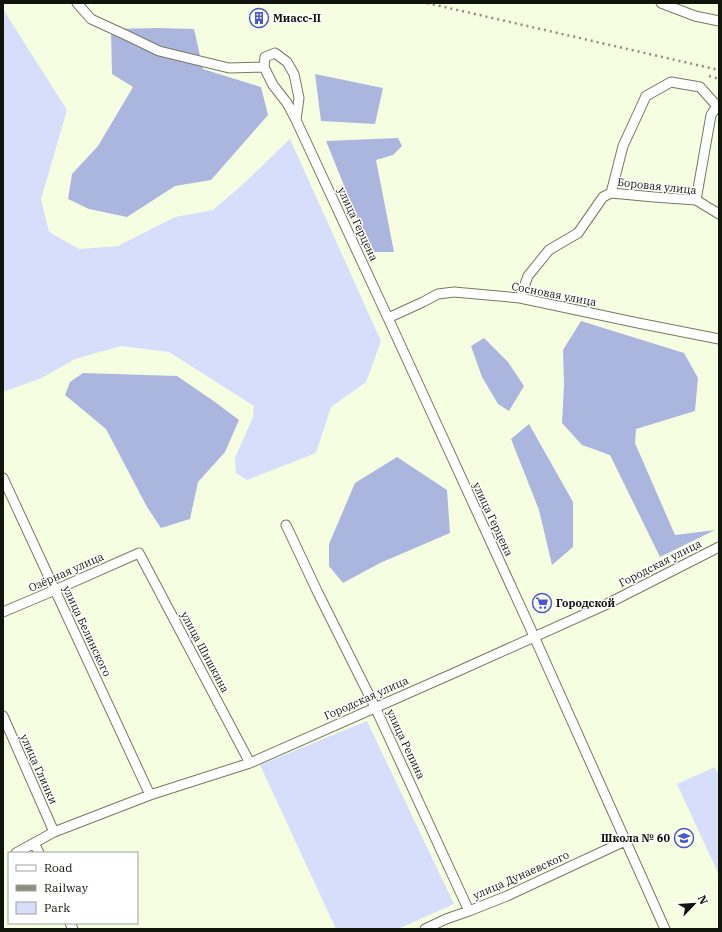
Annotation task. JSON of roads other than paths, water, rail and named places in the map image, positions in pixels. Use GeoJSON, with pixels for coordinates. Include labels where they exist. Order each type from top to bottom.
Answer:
{"type":"FeatureCollection","features":[{"type":"Feature","properties":{"kind":"street"},"geometry":{"type":"LineString","coordinates":[[77,3],[91,19],[159,52],[229,68],[264,67],[265,57],[275,53],[287,62],[294,74],[299,98],[296,120]]}},
{"type":"Feature","properties":{"kind":"street"},"geometry":{"type":"LineString","coordinates":[[661,3],[695,16],[719,21]]}},
{"type":"Feature","properties":{"kind":"street","name":"улица Герцена"},"geometry":{"type":"LineString","coordinates":[[264,67],[273,85],[287,103],[296,120],[534,637],[665,929]]}},
{"type":"Feature","properties":{"kind":"street"},"geometry":{"type":"LineString","coordinates":[[611,192],[623,146],[646,96],[671,82],[700,87],[718,106],[711,115],[696,200]]}},
{"type":"Feature","properties":{"kind":"street","name":"Боровая улица"},"geometry":{"type":"LineString","coordinates":[[520,298],[528,276],[549,250],[578,233],[603,196],[611,192],[696,200],[719,214]]}},
{"type":"Feature","properties":{"kind":"street","name":"Сосновая улица"},"geometry":{"type":"LineString","coordinates":[[388,318],[438,294],[454,292],[520,298],[719,339]]}},
{"type":"Feature","properties":{"kind":"street","name":"улица Белинского"},"geometry":{"type":"LineString","coordinates":[[3,478],[150,795]]}},
{"type":"Feature","properties":{"kind":"street","name":"улица Репина"},"geometry":{"type":"LineString","coordinates":[[286,525],[375,707],[469,911]]}},
{"type":"Feature","properties":{"kind":"street","name":"Городская улица"},"geometry":{"type":"LineString","coordinates":[[18,852],[54,832],[150,795],[250,763],[603,606],[719,547]]}},
{"type":"Feature","properties":{"kind":"street","name":"Озёрная улица"},"geometry":{"type":"LineString","coordinates":[[3,612],[139,552]]}},
{"type":"Feature","properties":{"kind":"street","name":"улица Шишкина"},"geometry":{"type":"LineString","coordinates":[[139,552],[250,763]]}},
{"type":"Feature","properties":{"kind":"street","name":"улица Глинки"},"geometry":{"type":"LineString","coordinates":[[3,716],[54,832]]}},
{"type":"Feature","properties":{"kind":"street","name":"улица Дунаевского"},"geometry":{"type":"LineString","coordinates":[[425,929],[446,919],[507,896],[625,842]]}},
{"type":"Feature","properties":{"kind":"street"},"geometry":{"type":"LineString","coordinates":[[34,843],[38,852]]}},
{"type":"Feature","properties":{"kind":"railway"},"geometry":{"type":"LineString","coordinates":[[427,3],[719,70]]}},
{"type":"Feature","properties":{"kind":"railway"},"geometry":{"type":"LineString","coordinates":[[709,76],[719,79]]}},
{"type":"Feature","properties":{"kind":"place","name":"Миасс-II"},"geometry":{"type":"Point","coordinates":[259,18]}},
{"type":"Feature","properties":{"kind":"place","name":"Городской"},"geometry":{"type":"Point","coordinates":[542,603]}},
{"type":"Feature","properties":{"kind":"place","name":"Школа № 60"},"geometry":{"type":"Point","coordinates":[684,838]}}]}
